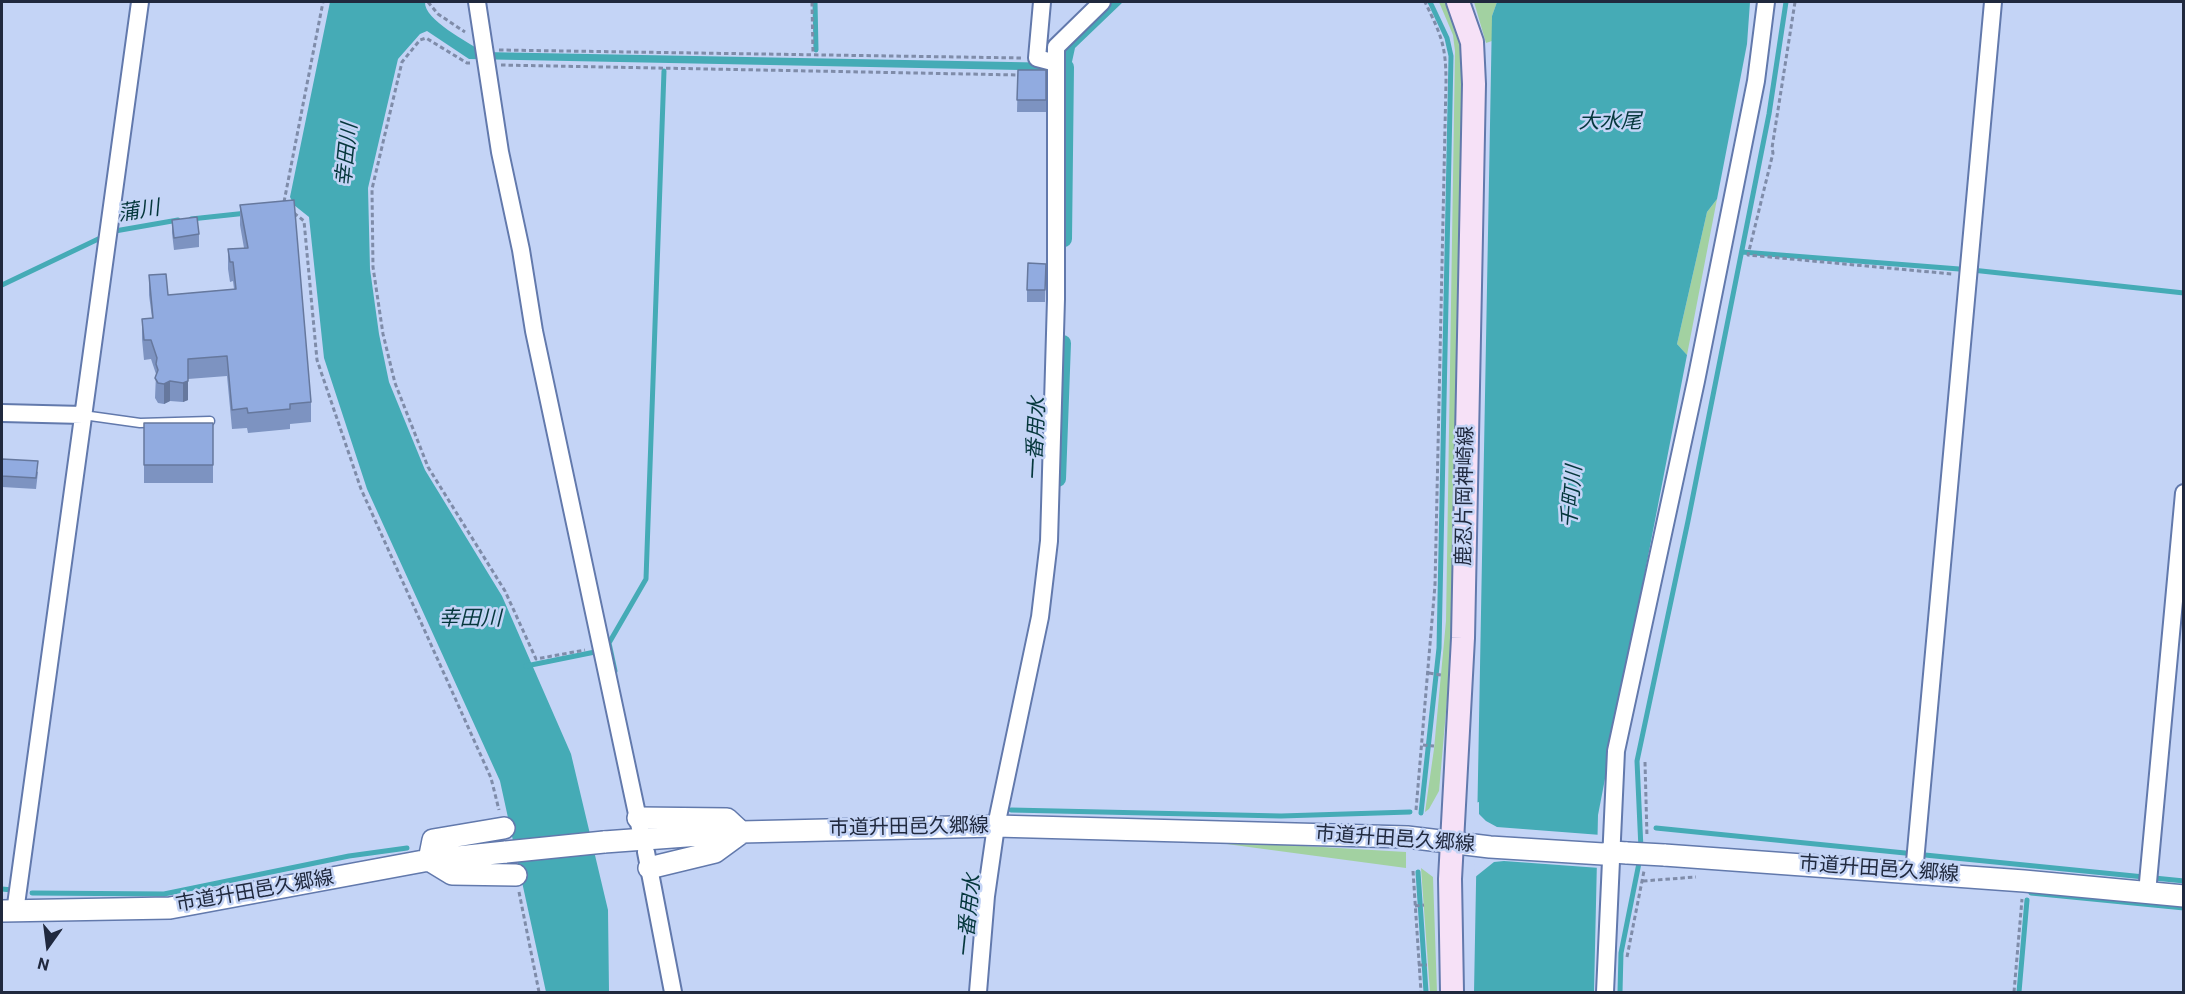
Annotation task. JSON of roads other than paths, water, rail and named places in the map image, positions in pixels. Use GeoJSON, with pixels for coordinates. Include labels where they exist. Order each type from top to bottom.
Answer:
{"type":"FeatureCollection","features":[{"type":"Feature","properties":{"kind":"main road","name":"鹿忍片岡神崎線"},"geometry":{"type":"LineString","coordinates":[[1452,993],[1450,879],[1461,843],[1474,84],[1472,42],[1458,2]]}},
{"type":"Feature","properties":{"kind":"street"},"geometry":{"type":"LineString","coordinates":[[8,911],[140,2]]}},
{"type":"Feature","properties":{"kind":"street"},"geometry":{"type":"LineString","coordinates":[[477,2],[500,152],[521,250],[534,331],[639,823],[727,819],[741,832],[715,852],[647,860],[673,993]]}},
{"type":"Feature","properties":{"kind":"street"},"geometry":{"type":"LineString","coordinates":[[1042,2],[1037,58],[1055,67]]}},
{"type":"Feature","properties":{"kind":"street"},"geometry":{"type":"LineString","coordinates":[[978,993],[986,896],[996,826],[1040,617],[1049,541],[1056,298],[1056,47],[1102,2]]}},
{"type":"Feature","properties":{"kind":"street"},"geometry":{"type":"LineString","coordinates":[[1605,993],[1608,904],[1614,853],[1616,751],[1708,323],[1756,81],[1766,2]]}},
{"type":"Feature","properties":{"kind":"street"},"geometry":{"type":"LineString","coordinates":[[1915,860],[1993,2]]}},
{"type":"Feature","properties":{"kind":"street"},"geometry":{"type":"LineString","coordinates":[[2,413],[80,415]]}},
{"type":"Feature","properties":{"kind":"street"},"geometry":{"type":"LineString","coordinates":[[2148,882],[2184,493]]}},
{"type":"Feature","properties":{"kind":"street","name":"市道升田邑久郷線"},"geometry":{"type":"LineString","coordinates":[[8,911],[170,908],[429,860],[604,842],[741,832],[996,826],[1407,837],[1461,843],[1664,855],[1915,860],[2024,881],[2148,882],[2184,896]]}},
{"type":"Feature","properties":{"kind":"street"},"geometry":{"type":"LineString","coordinates":[[504,828],[433,840],[429,860],[452,874],[516,875]]}},
{"type":"Feature","properties":{"kind":"lane"},"geometry":{"type":"LineString","coordinates":[[80,415],[140,423],[210,420]]}},
{"type":"Feature","properties":{"kind":"water","name":"幸田川"},"geometry":{"type":"Polygon","coordinates":[[[330,2],[425,2],[427,9],[439,23],[483,52],[1063,63],[1067,45],[1111,2],[1123,2],[1075,48],[1070,71],[469,59],[427,31],[420,34],[398,59],[368,188],[370,269],[379,334],[389,382],[425,470],[502,596],[571,754],[608,910],[609,992],[546,992],[500,781],[367,489],[324,358],[309,217],[294,205],[290,197],[330,2]]]}},
{"type":"Feature","properties":{"kind":"water","name":"大水尾"},"geometry":{"type":"Polygon","coordinates":[[[1497,2],[1750,2],[1747,44],[1717,199],[1707,212],[1677,344],[1687,355],[1598,815],[1594,992],[1474,992],[1492,16],[1497,2]]]}},
{"type":"Feature","properties":{"kind":"waterway"},"geometry":{"type":"LineString","coordinates":[[815,2],[816,50]]}},
{"type":"Feature","properties":{"kind":"waterway"},"geometry":{"type":"LineString","coordinates":[[1421,813],[1439,648],[1451,56],[1447,38],[1430,2]]}},
{"type":"Feature","properties":{"kind":"waterway"},"geometry":{"type":"LineString","coordinates":[[1641,849],[1637,761],[1688,521],[1769,114],[1786,2]]}},
{"type":"Feature","properties":{"kind":"waterway","name":"一番用水"},"geometry":{"type":"LineString","coordinates":[[1064,239],[1066,67]]}},
{"type":"Feature","properties":{"kind":"waterway"},"geometry":{"type":"LineString","coordinates":[[615,671],[609,643],[646,579],[664,71]]}},
{"type":"Feature","properties":{"kind":"waterway","name":"蒲川"},"geometry":{"type":"LineString","coordinates":[[191,219],[247,213]]}},
{"type":"Feature","properties":{"kind":"waterway","name":"蒲川"},"geometry":{"type":"LineString","coordinates":[[2,285],[115,231],[178,220]]}},
{"type":"Feature","properties":{"kind":"waterway"},"geometry":{"type":"LineString","coordinates":[[1742,252],[1972,270],[2184,293]]}},
{"type":"Feature","properties":{"kind":"waterway","name":"一番用水"},"geometry":{"type":"LineString","coordinates":[[1058,479],[1063,343]]}},
{"type":"Feature","properties":{"kind":"waterway"},"geometry":{"type":"LineString","coordinates":[[526,666],[595,652]]}},
{"type":"Feature","properties":{"kind":"waterway"},"geometry":{"type":"LineString","coordinates":[[1011,810],[1281,816],[1410,812]]}},
{"type":"Feature","properties":{"kind":"waterway"},"geometry":{"type":"LineString","coordinates":[[1656,828],[2184,881]]}},
{"type":"Feature","properties":{"kind":"waterway"},"geometry":{"type":"LineString","coordinates":[[32,893],[164,894],[349,856],[407,848]]}},
{"type":"Feature","properties":{"kind":"waterway"},"geometry":{"type":"LineString","coordinates":[[1620,992],[1621,953],[1640,858]]}},
{"type":"Feature","properties":{"kind":"waterway"},"geometry":{"type":"LineString","coordinates":[[1418,872],[1426,992]]}},
{"type":"Feature","properties":{"kind":"waterway"},"geometry":{"type":"LineString","coordinates":[[2,889],[12,890],[12,887]]}},
{"type":"Feature","properties":{"kind":"waterway"},"geometry":{"type":"LineString","coordinates":[[2031,893],[2184,908]]}},
{"type":"Feature","properties":{"kind":"waterway"},"geometry":{"type":"LineString","coordinates":[[2019,992],[2027,900]]}},
{"type":"Feature","properties":{"kind":"water label","name":"千町川"},"geometry":{"type":"Point","coordinates":[1573,497]}}]}
